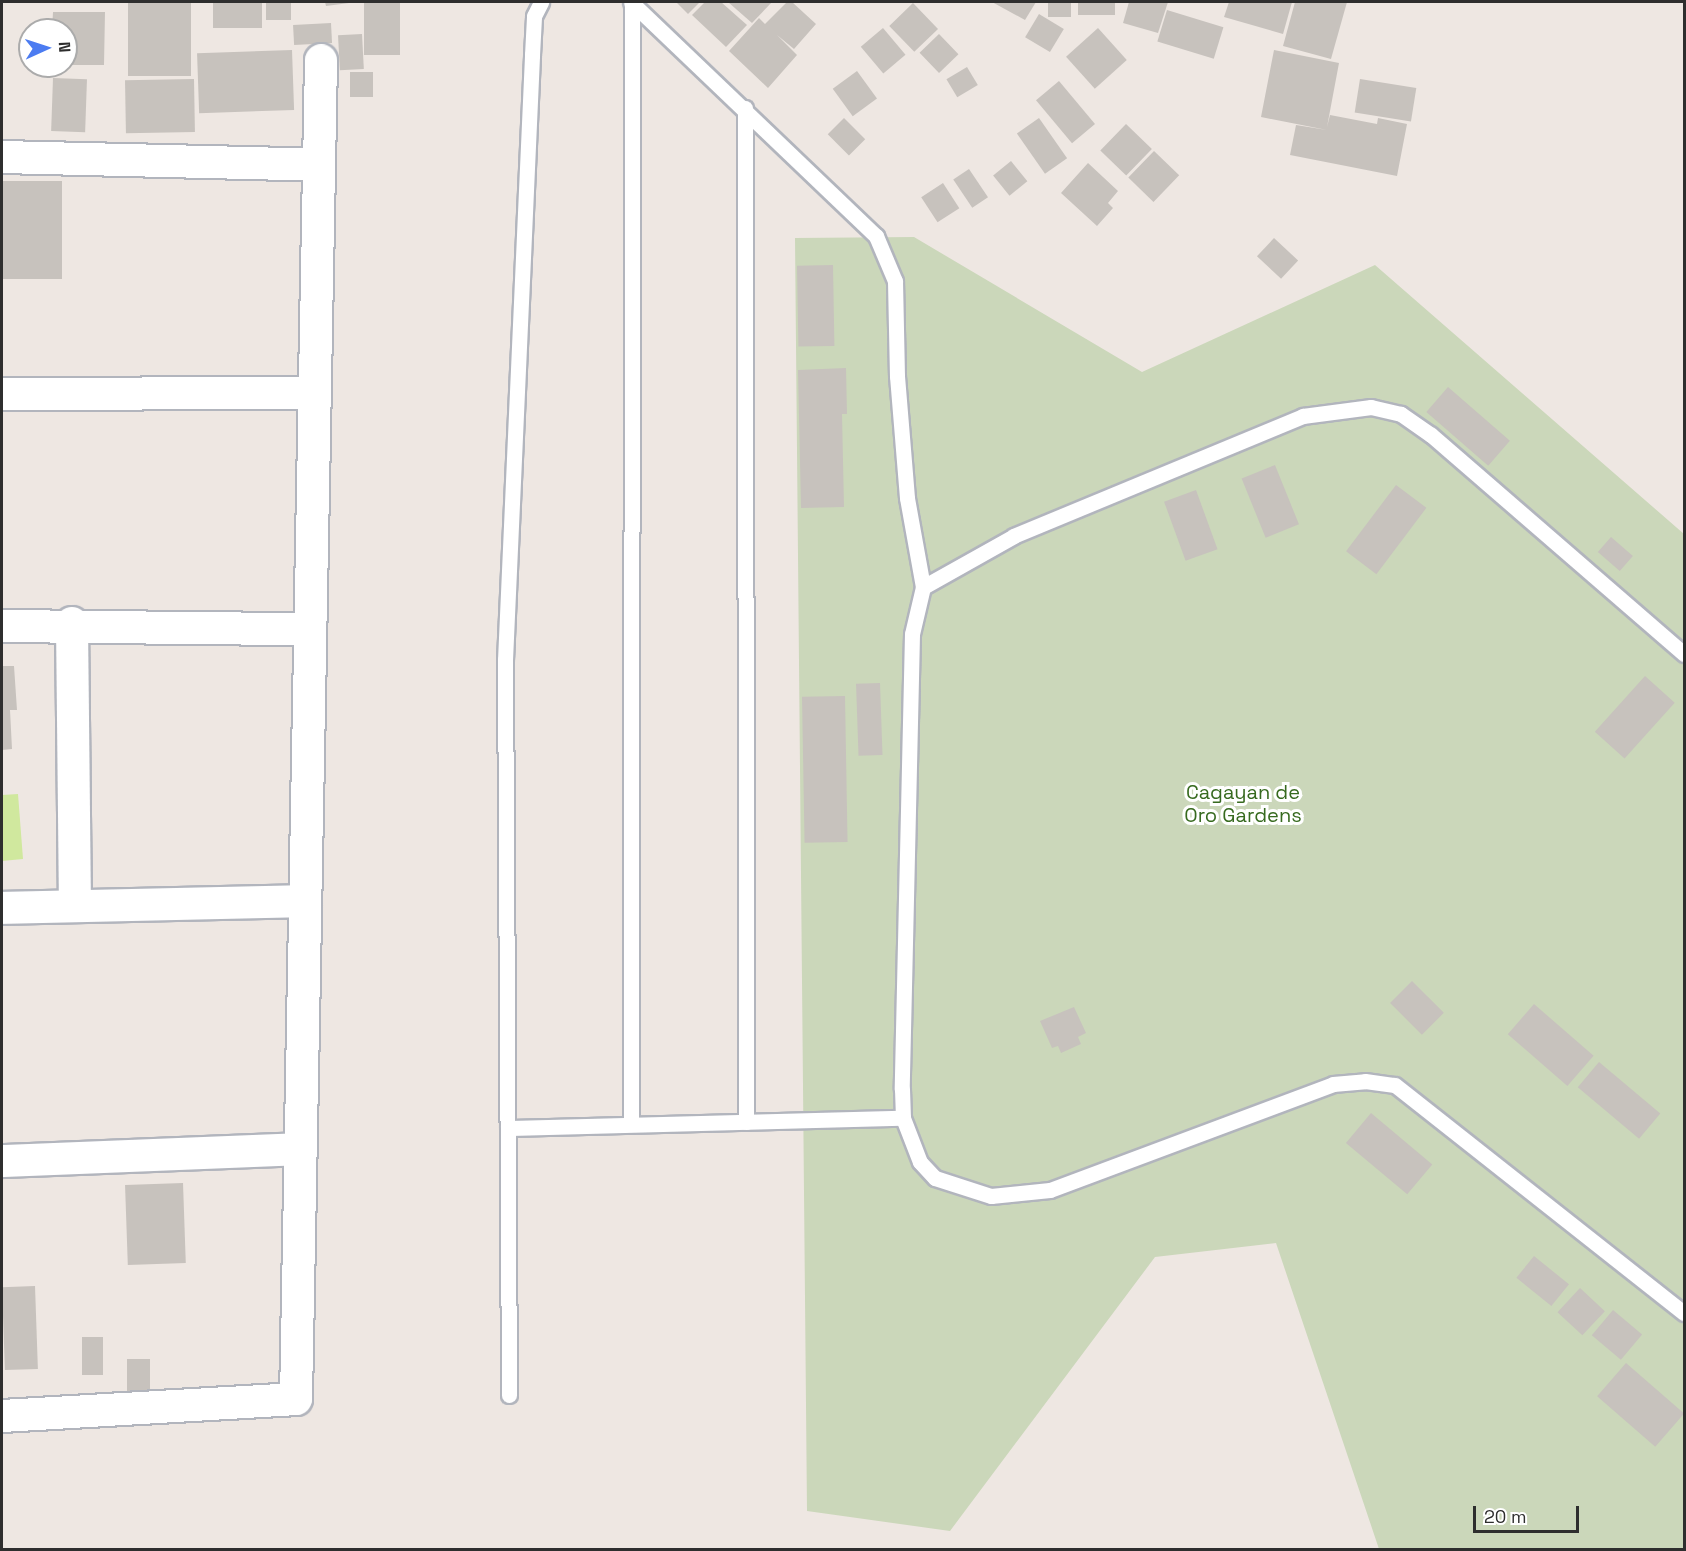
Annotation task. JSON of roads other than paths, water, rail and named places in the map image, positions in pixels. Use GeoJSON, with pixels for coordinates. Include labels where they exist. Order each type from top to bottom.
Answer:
{"type":"FeatureCollection","features":[{"type":"Feature","properties":{"kind":"street"},"geometry":{"type":"LineString","coordinates":[[2,1416],[296,1399],[321,60]]}},
{"type":"Feature","properties":{"kind":"street"},"geometry":{"type":"LineString","coordinates":[[2,157],[319,165]]}},
{"type":"Feature","properties":{"kind":"street"},"geometry":{"type":"LineString","coordinates":[[2,394],[315,393]]}},
{"type":"Feature","properties":{"kind":"street"},"geometry":{"type":"LineString","coordinates":[[2,626],[72,623],[310,628]]}},
{"type":"Feature","properties":{"kind":"street"},"geometry":{"type":"LineString","coordinates":[[72,623],[75,903]]}},
{"type":"Feature","properties":{"kind":"street"},"geometry":{"type":"LineString","coordinates":[[2,908],[75,903],[305,901]]}},
{"type":"Feature","properties":{"kind":"street"},"geometry":{"type":"LineString","coordinates":[[2,1161],[300,1149]]}},
{"type":"Feature","properties":{"kind":"lane"},"geometry":{"type":"LineString","coordinates":[[508,1395],[505,660],[534,16],[541,2]]}},
{"type":"Feature","properties":{"kind":"lane"},"geometry":{"type":"LineString","coordinates":[[631,2],[631,1124]]}},
{"type":"Feature","properties":{"kind":"lane"},"geometry":{"type":"LineString","coordinates":[[631,2],[745,108],[876,236],[895,281],[897,376],[907,498],[923,587],[909,668],[903,1118],[910,1142],[935,1178],[991,1197],[1050,1190],[1333,1084],[1365,1081],[1395,1085],[1684,1313]]}},
{"type":"Feature","properties":{"kind":"lane"},"geometry":{"type":"LineString","coordinates":[[745,108],[746,1122]]}},
{"type":"Feature","properties":{"kind":"lane"},"geometry":{"type":"LineString","coordinates":[[923,587],[1014,536],[1304,416],[1371,407],[1401,414],[1431,435],[1684,654]]}},
{"type":"Feature","properties":{"kind":"lane"},"geometry":{"type":"LineString","coordinates":[[508,1128],[903,1118]]}},
{"type":"Feature","properties":{"kind":"park label","name":"Cagayan de Oro Gardens"},"geometry":{"type":"Point","coordinates":[1243,804]}}]}
